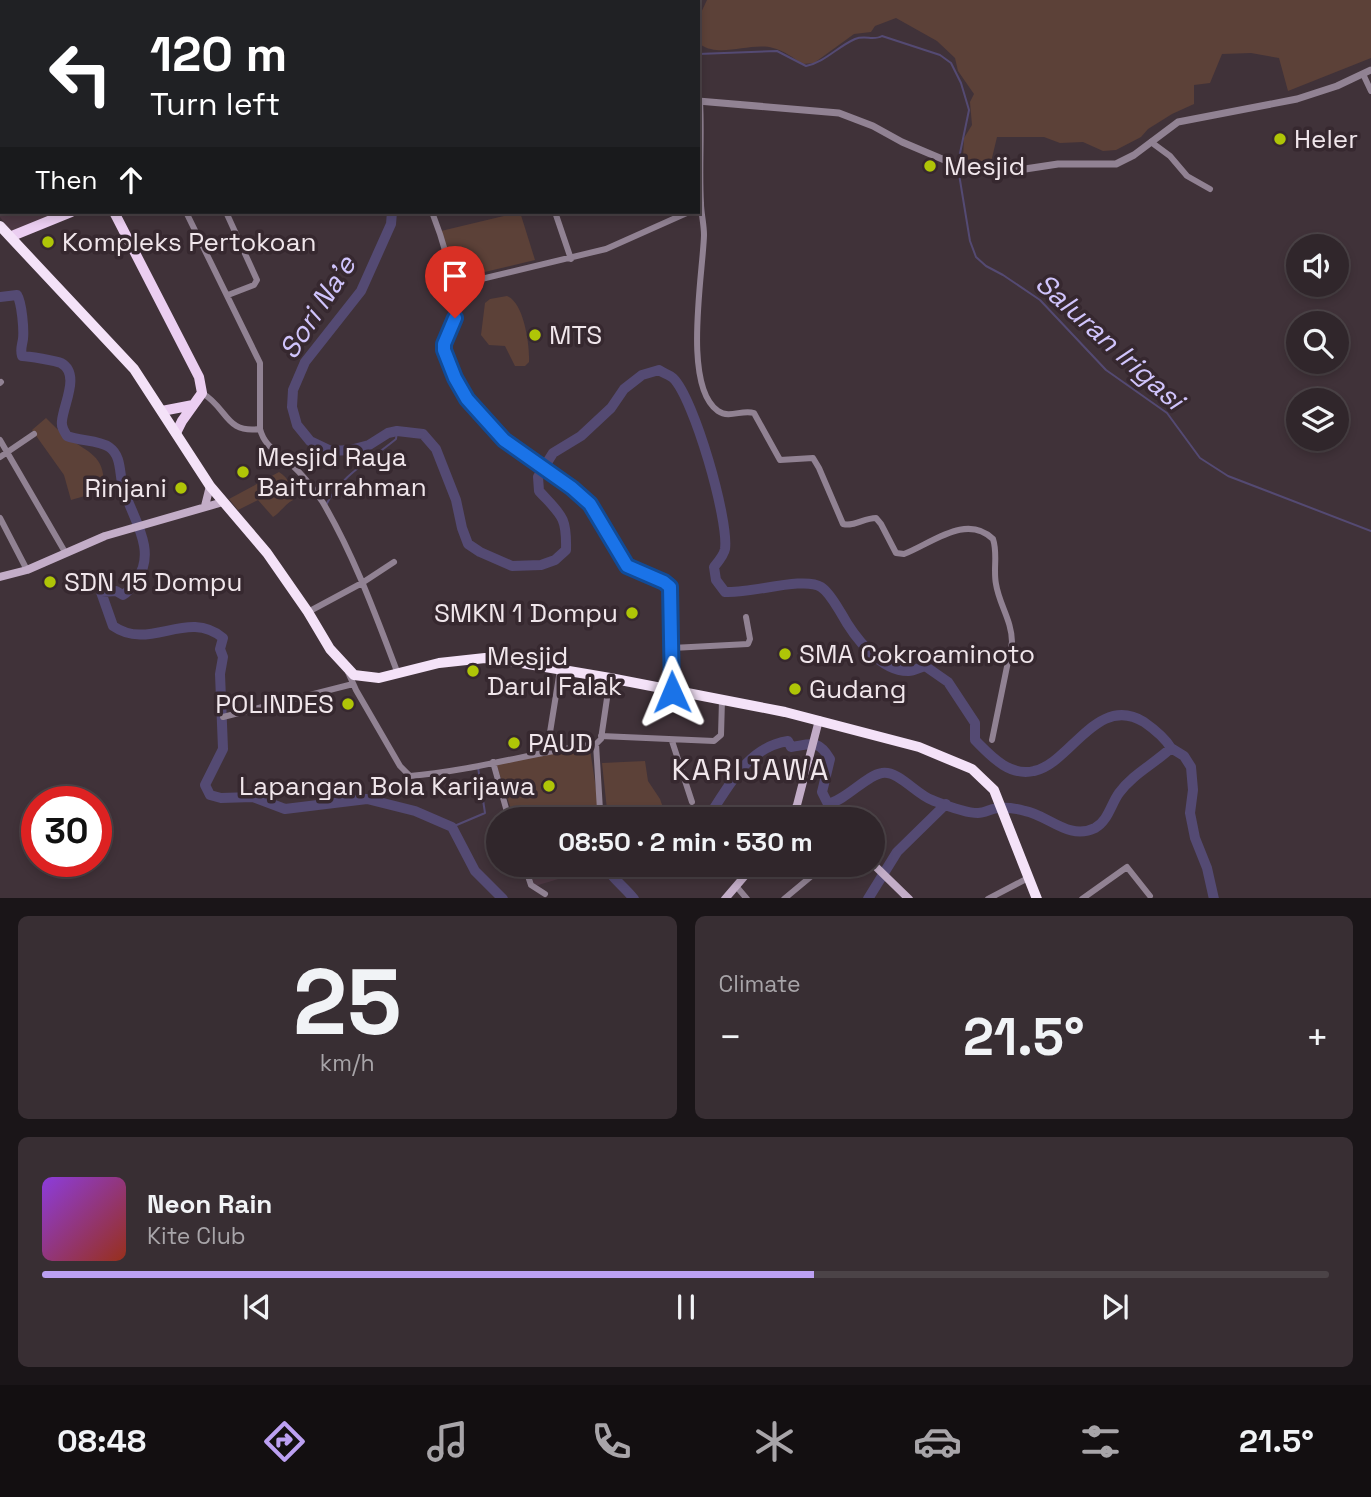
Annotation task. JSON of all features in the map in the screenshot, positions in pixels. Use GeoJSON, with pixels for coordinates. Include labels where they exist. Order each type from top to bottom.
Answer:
{"type":"FeatureCollection","features":[{"type":"Feature","properties":{"kind":"highway"},"geometry":{"type":"LineString","coordinates":[[4,231],[134,369],[210,486],[267,553],[348,672],[364,678],[379,678],[439,663],[485,658],[610,678],[818,720],[890,738],[963,764],[987,781],[1000,803],[1037,898]]}},
{"type":"Feature","properties":{"kind":"main road"},"geometry":{"type":"LineString","coordinates":[[4,231],[64,214]]}},
{"type":"Feature","properties":{"kind":"main road"},"geometry":{"type":"LineString","coordinates":[[115,214],[202,384],[202,393],[176,433]]}},
{"type":"Feature","properties":{"kind":"main road"},"geometry":{"type":"LineString","coordinates":[[162,411],[192,405]]}},
{"type":"Feature","properties":{"kind":"main road"},"geometry":{"type":"LineString","coordinates":[[205,506],[210,486]]}},
{"type":"Feature","properties":{"kind":"main road"},"geometry":{"type":"LineString","coordinates":[[0,577],[27,570],[130,527],[223,502]]}},
{"type":"Feature","properties":{"kind":"main road"},"geometry":{"type":"LineString","coordinates":[[797,807],[818,720]]}},
{"type":"Feature","properties":{"kind":"main road"},"geometry":{"type":"LineString","coordinates":[[885,874],[909,898]]}},
{"type":"Feature","properties":{"kind":"main road"},"geometry":{"type":"LineString","coordinates":[[725,898],[744,877]]}},
{"type":"Feature","properties":{"kind":"street"},"geometry":{"type":"LineString","coordinates":[[700,101],[839,113],[954,164],[1005,172],[1058,164],[1116,164],[1135,155],[1178,122],[1297,100],[1367,72],[1371,91]]}},
{"type":"Feature","properties":{"kind":"street"},"geometry":{"type":"LineString","coordinates":[[1151,142],[1170,156],[1187,176],[1210,189]]}},
{"type":"Feature","properties":{"kind":"street"},"geometry":{"type":"LineString","coordinates":[[700,210],[704,236],[699,292],[698,365],[705,393],[713,405],[725,414],[749,411],[754,413],[780,460],[813,458],[843,524],[846,526],[876,518],[897,553],[904,555],[959,530],[981,532],[993,539],[996,550],[996,584],[1011,626],[1012,642],[992,740]]}},
{"type":"Feature","properties":{"kind":"street"},"geometry":{"type":"LineString","coordinates":[[187,214],[260,363],[260,429],[265,443],[290,463],[322,502],[362,583],[398,674]]}},
{"type":"Feature","properties":{"kind":"street"},"geometry":{"type":"LineString","coordinates":[[227,214],[257,279],[254,285],[228,295]]}},
{"type":"Feature","properties":{"kind":"street"},"geometry":{"type":"LineString","coordinates":[[433,214],[439,229],[452,286],[455,318],[444,344],[448,362],[467,399],[485,420],[520,453],[572,488],[594,509],[627,566],[669,586],[672,597],[672,692]]}},
{"type":"Feature","properties":{"kind":"street"},"geometry":{"type":"LineString","coordinates":[[556,214],[571,259]]}},
{"type":"Feature","properties":{"kind":"street"},"geometry":{"type":"LineString","coordinates":[[452,286],[571,259],[632,239],[686,214]]}},
{"type":"Feature","properties":{"kind":"street"},"geometry":{"type":"LineString","coordinates":[[202,393],[215,402],[236,428],[247,431],[260,429]]}},
{"type":"Feature","properties":{"kind":"street"},"geometry":{"type":"LineString","coordinates":[[0,457],[34,434]]}},
{"type":"Feature","properties":{"kind":"street"},"geometry":{"type":"LineString","coordinates":[[0,440],[65,552]]}},
{"type":"Feature","properties":{"kind":"street"},"geometry":{"type":"LineString","coordinates":[[0,518],[27,570]]}},
{"type":"Feature","properties":{"kind":"street"},"geometry":{"type":"LineString","coordinates":[[308,612],[394,562]]}},
{"type":"Feature","properties":{"kind":"street"},"geometry":{"type":"LineString","coordinates":[[672,648],[748,644],[750,639],[746,617]]}},
{"type":"Feature","properties":{"kind":"street"},"geometry":{"type":"LineString","coordinates":[[547,751],[560,670]]}},
{"type":"Feature","properties":{"kind":"street"},"geometry":{"type":"LineString","coordinates":[[348,672],[407,775],[596,744]]}},
{"type":"Feature","properties":{"kind":"street"},"geometry":{"type":"LineString","coordinates":[[223,717],[355,687],[364,678]]}},
{"type":"Feature","properties":{"kind":"street"},"geometry":{"type":"LineString","coordinates":[[600,807],[596,744],[601,736],[610,678]]}},
{"type":"Feature","properties":{"kind":"street"},"geometry":{"type":"LineString","coordinates":[[601,736],[672,741],[716,740],[721,735],[722,701]]}},
{"type":"Feature","properties":{"kind":"street"},"geometry":{"type":"LineString","coordinates":[[672,741],[692,802]]}},
{"type":"Feature","properties":{"kind":"street"},"geometry":{"type":"LineString","coordinates":[[493,762],[506,807]]}},
{"type":"Feature","properties":{"kind":"street"},"geometry":{"type":"LineString","coordinates":[[1082,898],[1127,867],[1149,898]]}},
{"type":"Feature","properties":{"kind":"street"},"geometry":{"type":"LineString","coordinates":[[528,877],[531,886],[545,894]]}},
{"type":"Feature","properties":{"kind":"street"},"geometry":{"type":"LineString","coordinates":[[784,898],[810,877]]}},
{"type":"Feature","properties":{"kind":"street"},"geometry":{"type":"LineString","coordinates":[[988,898],[1028,878]]}},
{"type":"Feature","properties":{"kind":"street"},"geometry":{"type":"LineString","coordinates":[[736,886],[747,898]]}},
{"type":"Feature","properties":{"kind":"shaded area"},"geometry":{"type":"Polygon","coordinates":[[[707,0],[1371,0],[1371,58],[1288,91],[1279,58],[1251,53],[1222,54],[1210,83],[1194,85],[1194,104],[1172,114],[1148,129],[1141,137],[1116,150],[1103,151],[1083,142],[1060,143],[1044,137],[997,137],[991,162],[963,159],[964,138],[972,125],[970,102],[974,94],[958,71],[955,58],[937,41],[896,18],[875,26],[871,32],[854,34],[814,63],[803,64],[773,48],[709,49],[701,45],[700,15],[707,0]]]}},
{"type":"Feature","properties":{"kind":"shaded area"},"geometry":{"type":"Polygon","coordinates":[[[0,214],[55,214],[11,232],[0,214]]]}},
{"type":"Feature","properties":{"kind":"shaded area"},"geometry":{"type":"Polygon","coordinates":[[[521,214],[535,260],[455,279],[441,231],[521,214]]]}},
{"type":"Feature","properties":{"kind":"shaded area"},"geometry":{"type":"Polygon","coordinates":[[[507,296],[518,307],[525,325],[529,362],[525,366],[515,366],[505,346],[489,345],[481,335],[485,303],[490,299],[507,296]]]}},
{"type":"Feature","properties":{"kind":"shaded area"},"geometry":{"type":"Polygon","coordinates":[[[46,418],[98,461],[104,485],[95,493],[71,500],[64,475],[32,430],[46,418]]]}},
{"type":"Feature","properties":{"kind":"shaded area"},"geometry":{"type":"Polygon","coordinates":[[[279,472],[290,484],[293,500],[273,517],[258,500],[238,510],[229,499],[279,472]]]}},
{"type":"Feature","properties":{"kind":"shaded area","name":"Lapangan Bola Karijawa"},"geometry":{"type":"Polygon","coordinates":[[[589,743],[599,807],[510,807],[496,763],[589,743]]]}},
{"type":"Feature","properties":{"kind":"shaded area"},"geometry":{"type":"Polygon","coordinates":[[[645,761],[648,781],[663,807],[607,807],[602,763],[645,761]]]}},
{"type":"Feature","properties":{"kind":"shaded area"},"geometry":{"type":"Polygon","coordinates":[[[532,877],[565,877],[535,886],[532,877]]]}},
{"type":"Feature","properties":{"kind":"waterway","name":"Saluran Irigasi"},"geometry":{"type":"LineString","coordinates":[[700,54],[777,51],[806,66],[855,39],[882,36],[940,55],[951,63],[961,83],[969,110],[959,158]]}},
{"type":"Feature","properties":{"kind":"waterway","name":"Saluran Irigasi"},"geometry":{"type":"LineString","coordinates":[[958,168],[970,241],[976,257],[1040,300],[1106,370],[1167,413],[1200,458],[1228,476],[1371,531]]}},
{"type":"Feature","properties":{"kind":"waterway","name":"Sori Na'e"},"geometry":{"type":"LineString","coordinates":[[392,214],[391,224],[361,291],[305,362],[293,390],[292,407],[297,425],[310,441],[331,451],[350,450],[369,445],[388,433],[397,431],[423,434],[436,449],[456,500],[468,544],[512,566],[541,565],[555,560],[566,550],[566,539],[561,517],[539,491],[538,477],[553,453],[581,436],[611,408],[624,389],[642,375],[659,370],[673,378],[681,390],[700,433],[722,513],[725,549],[714,567],[716,580],[725,592],[802,583],[821,587],[860,641],[878,659],[898,670],[911,671],[925,666],[948,682],[975,723],[975,740],[1001,763],[1016,771],[1034,771],[1047,766],[1085,733],[1112,716],[1127,715],[1144,722],[1171,748]]}},
{"type":"Feature","properties":{"kind":"waterway"},"geometry":{"type":"LineString","coordinates":[[0,297],[17,295],[19,299],[23,323],[22,356],[61,363],[70,374],[62,423],[67,436],[105,445],[113,451],[118,460],[123,487],[141,533],[145,556],[137,579],[123,595],[116,591],[101,592],[113,626],[127,633],[141,635],[196,627],[209,630],[223,638],[220,649],[223,657],[220,674],[223,749],[205,785],[210,795],[221,798],[253,797],[285,809],[367,799],[415,811],[452,827],[475,871],[502,898]]}},
{"type":"Feature","properties":{"kind":"waterway"},"geometry":{"type":"LineString","coordinates":[[326,505],[339,485],[396,439],[397,431]]}},
{"type":"Feature","properties":{"kind":"waterway"},"geometry":{"type":"LineString","coordinates":[[715,807],[750,760],[761,751],[788,741],[791,747],[814,744],[822,748],[830,759],[822,792],[828,804],[842,798],[870,778],[888,773],[926,797],[961,810],[978,813],[996,808],[1016,809],[1034,813],[1067,829],[1085,831],[1099,825],[1125,786],[1171,748],[1184,756],[1191,767],[1193,790],[1190,813],[1214,898]]}},
{"type":"Feature","properties":{"kind":"waterway"},"geometry":{"type":"LineString","coordinates":[[452,827],[485,813],[478,767]]}},
{"type":"Feature","properties":{"kind":"waterway"},"geometry":{"type":"LineString","coordinates":[[869,898],[897,852],[946,804]]}},
{"type":"Feature","properties":{"kind":"waterway"},"geometry":{"type":"LineString","coordinates":[[614,877],[633,898]]}},
{"type":"Feature","properties":{"kind":"place","name":"Heler"},"geometry":{"type":"Point","coordinates":[1280,139]}},
{"type":"Feature","properties":{"kind":"place","name":"Mesjid"},"geometry":{"type":"Point","coordinates":[930,166]}},
{"type":"Feature","properties":{"kind":"place","name":"Kompleks Pertokoan"},"geometry":{"type":"Point","coordinates":[48,242]}},
{"type":"Feature","properties":{"kind":"place","name":"MTS"},"geometry":{"type":"Point","coordinates":[535,335]}},
{"type":"Feature","properties":{"kind":"place","name":"Mesjid Raya Baiturrahman"},"geometry":{"type":"Point","coordinates":[243,472]}},
{"type":"Feature","properties":{"kind":"place","name":"Rinjani"},"geometry":{"type":"Point","coordinates":[181,488]}},
{"type":"Feature","properties":{"kind":"place","name":"SDN 15 Dompu"},"geometry":{"type":"Point","coordinates":[50,582]}},
{"type":"Feature","properties":{"kind":"place","name":"SMKN 1 Dompu"},"geometry":{"type":"Point","coordinates":[632,613]}},
{"type":"Feature","properties":{"kind":"place","name":"SMA Cokroaminoto"},"geometry":{"type":"Point","coordinates":[785,654]}},
{"type":"Feature","properties":{"kind":"place","name":"Mesjid Darul Falak"},"geometry":{"type":"Point","coordinates":[473,671]}},
{"type":"Feature","properties":{"kind":"place","name":"Gudang"},"geometry":{"type":"Point","coordinates":[795,689]}},
{"type":"Feature","properties":{"kind":"place","name":"POLINDES"},"geometry":{"type":"Point","coordinates":[348,704]}},
{"type":"Feature","properties":{"kind":"place","name":"PAUD"},"geometry":{"type":"Point","coordinates":[514,743]}},
{"type":"Feature","properties":{"kind":"place","name":"Lapangan Bola Karijawa"},"geometry":{"type":"Point","coordinates":[549,786]}},
{"type":"Feature","properties":{"kind":"district","name":"KARIJAWA"},"geometry":{"type":"Point","coordinates":[751,769]}},
{"type":"Feature","properties":{"kind":"route"},"geometry":{"type":"LineString","coordinates":[[455,318],[444,350],[467,399],[504,440],[590,504],[627,566],[670,587],[672,692]]}}]}
